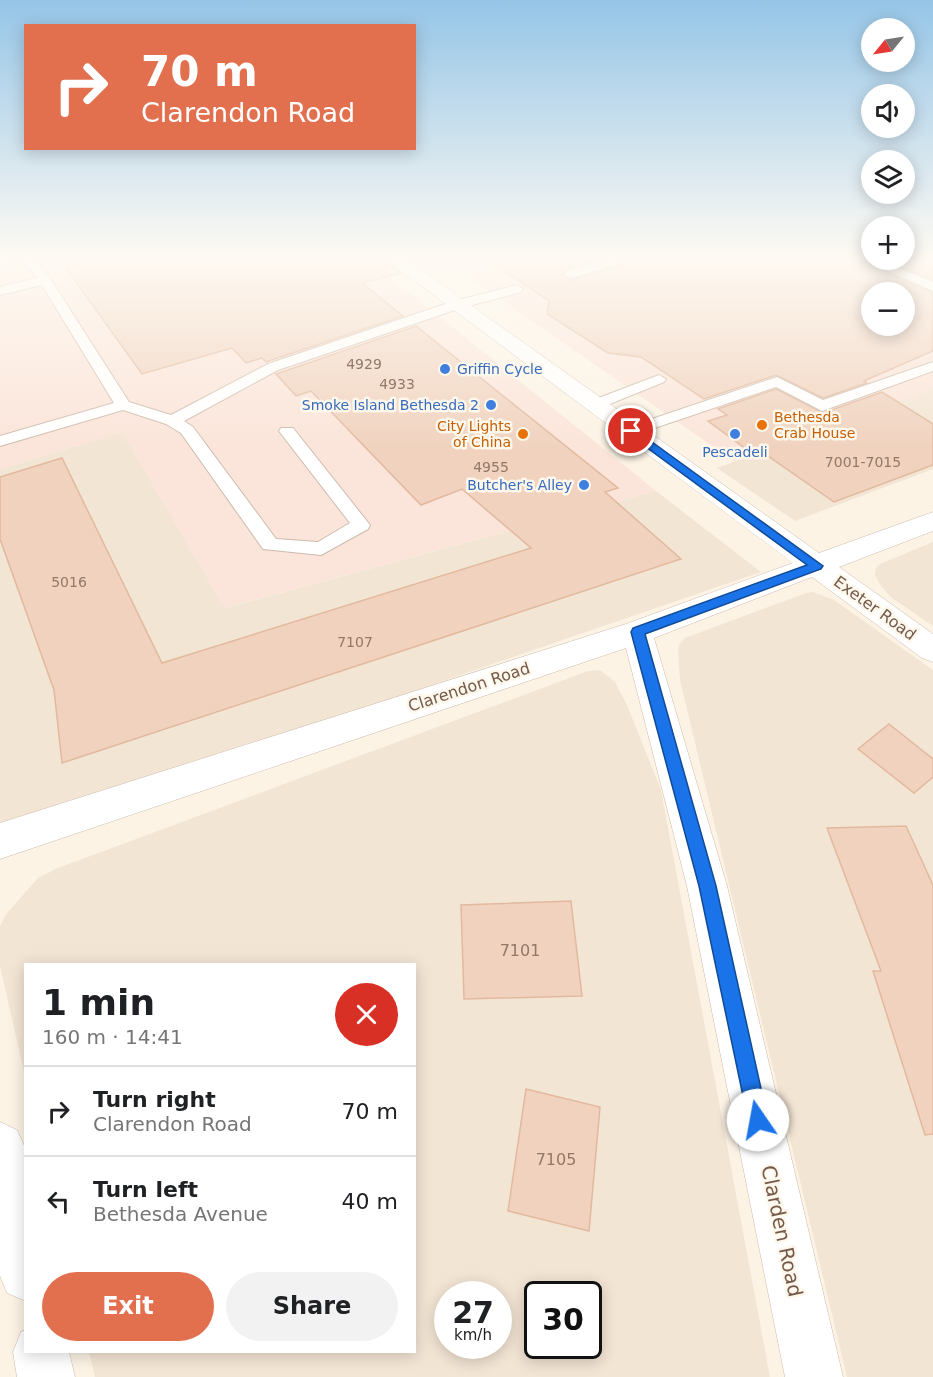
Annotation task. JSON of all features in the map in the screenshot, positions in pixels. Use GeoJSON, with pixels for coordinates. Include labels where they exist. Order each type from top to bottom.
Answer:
{"type":"FeatureCollection","features":[{"type":"Feature","properties":{"kind":"street","name":"Exeter Road"},"geometry":{"type":"LineString","coordinates":[[478,321],[933,650]]}},
{"type":"Feature","properties":{"kind":"street","name":"Clarendon Road"},"geometry":{"type":"LineString","coordinates":[[0,841],[638,632],[933,521]]}},
{"type":"Feature","properties":{"kind":"street","name":"Clarden Road"},"geometry":{"type":"LineString","coordinates":[[638,632],[707,886],[814,1377]]}},
{"type":"Feature","properties":{"kind":"street"},"geometry":{"type":"LineString","coordinates":[[0,1148],[24,1264]]}},
{"type":"Feature","properties":{"kind":"street"},"geometry":{"type":"LineString","coordinates":[[41,1353],[46,1377]]}},
{"type":"Feature","properties":{"kind":"lane"},"geometry":{"type":"LineString","coordinates":[[71,321],[123,405]]}},
{"type":"Feature","properties":{"kind":"lane"},"geometry":{"type":"LineString","coordinates":[[172,421],[273,367],[408,321]]}},
{"type":"Feature","properties":{"kind":"lane"},"geometry":{"type":"LineString","coordinates":[[631,431],[777,382],[822,406],[933,366]]}},
{"type":"Feature","properties":{"kind":"lane"},"geometry":{"type":"LineString","coordinates":[[594,405],[659,379]]}},
{"type":"Feature","properties":{"kind":"lane"},"geometry":{"type":"LineString","coordinates":[[0,441],[123,405],[172,421],[187,430],[270,545],[321,549],[361,525],[287,431]]}},
{"type":"Feature","properties":{"kind":"shaded area"},"geometry":{"type":"Polygon","coordinates":[[[0,321],[445,321],[656,491],[224,608],[122,432],[0,469],[0,321]]]}},
{"type":"Feature","properties":{"kind":"shaded area"},"geometry":{"type":"Polygon","coordinates":[[[532,321],[861,321],[861,336],[915,336],[915,321],[933,321],[933,388],[734,461],[532,321]]]}},
{"type":"Feature","properties":{"kind":"shaded area"},"geometry":{"type":"Polygon","coordinates":[[[933,388],[933,469],[795,521],[717,468],[933,388]]]}},
{"type":"Feature","properties":{"kind":"shaded area"},"geometry":{"type":"Polygon","coordinates":[[[122,432],[225,608],[656,491],[761,572],[0,833],[0,469],[122,432]]]}},
{"type":"Feature","properties":{"kind":"shaded area"},"geometry":{"type":"Polygon","coordinates":[[[933,542],[933,626],[892,598],[875,575],[876,568],[880,564],[933,542]]]}},
{"type":"Feature","properties":{"kind":"shaded area"},"geometry":{"type":"Polygon","coordinates":[[[813,592],[834,600],[933,670],[933,1377],[847,1377],[680,680],[678,653],[679,645],[685,638],[813,592]]]}},
{"type":"Feature","properties":{"kind":"shaded area"},"geometry":{"type":"Polygon","coordinates":[[[600,670],[615,682],[627,705],[661,790],[770,1377],[95,1377],[89,1353],[416,1353],[416,963],[24,963],[24,1072],[0,966],[0,926],[7,913],[38,878],[58,868],[588,671],[600,670]]]}},
{"type":"Feature","properties":{"kind":"building"},"geometry":{"type":"Polygon","coordinates":[[[104,321],[387,321],[266,362],[262,358],[246,363],[232,348],[142,374],[104,321]]]}},
{"type":"Feature","properties":{"kind":"building"},"geometry":{"type":"Polygon","coordinates":[[[558,321],[861,321],[861,336],[915,336],[915,321],[933,321],[933,351],[864,381],[867,383],[823,398],[776,375],[704,399],[641,357],[608,353],[558,321]]]}},
{"type":"Feature","properties":{"kind":"building"},"geometry":{"type":"Polygon","coordinates":[[[416,326],[618,488],[605,492],[681,559],[62,763],[54,690],[0,539],[0,477],[62,458],[162,663],[531,548],[462,489],[421,505],[311,391],[296,396],[276,374],[416,326]]]}},
{"type":"Feature","properties":{"kind":"building"},"geometry":{"type":"Polygon","coordinates":[[[776,389],[823,413],[882,392],[933,424],[933,465],[834,502],[758,449],[750,452],[708,421],[727,415],[718,409],[776,389]]]}},
{"type":"Feature","properties":{"kind":"building"},"geometry":{"type":"Polygon","coordinates":[[[889,724],[933,759],[933,777],[914,793],[858,749],[889,724]]]}},
{"type":"Feature","properties":{"kind":"building"},"geometry":{"type":"Polygon","coordinates":[[[906,826],[933,885],[933,1134],[925,1135],[873,971],[881,971],[827,828],[906,826]]]}},
{"type":"Feature","properties":{"kind":"building"},"geometry":{"type":"Polygon","coordinates":[[[571,901],[582,996],[464,999],[461,905],[571,901]]]}},
{"type":"Feature","properties":{"kind":"building"},"geometry":{"type":"Polygon","coordinates":[[[526,1089],[600,1107],[589,1231],[508,1211],[526,1089]]]}},
{"type":"Feature","properties":{"kind":"place","name":"Griffin Cycle"},"geometry":{"type":"Point","coordinates":[445,369]}},
{"type":"Feature","properties":{"kind":"place","name":"Smoke Island Bethesda 2"},"geometry":{"type":"Point","coordinates":[491,405]}},
{"type":"Feature","properties":{"kind":"place","name":"Bethesda Crab House"},"geometry":{"type":"Point","coordinates":[762,425]}},
{"type":"Feature","properties":{"kind":"place","name":"City Lights of China"},"geometry":{"type":"Point","coordinates":[523,434]}},
{"type":"Feature","properties":{"kind":"place","name":"Pescadeli"},"geometry":{"type":"Point","coordinates":[735,434]}},
{"type":"Feature","properties":{"kind":"place","name":"Butcher's Alley"},"geometry":{"type":"Point","coordinates":[584,485]}},
{"type":"Feature","properties":{"kind":"route"},"geometry":{"type":"LineString","coordinates":[[631,431],[817,566],[638,632],[707,886],[758,1120]]}}]}
